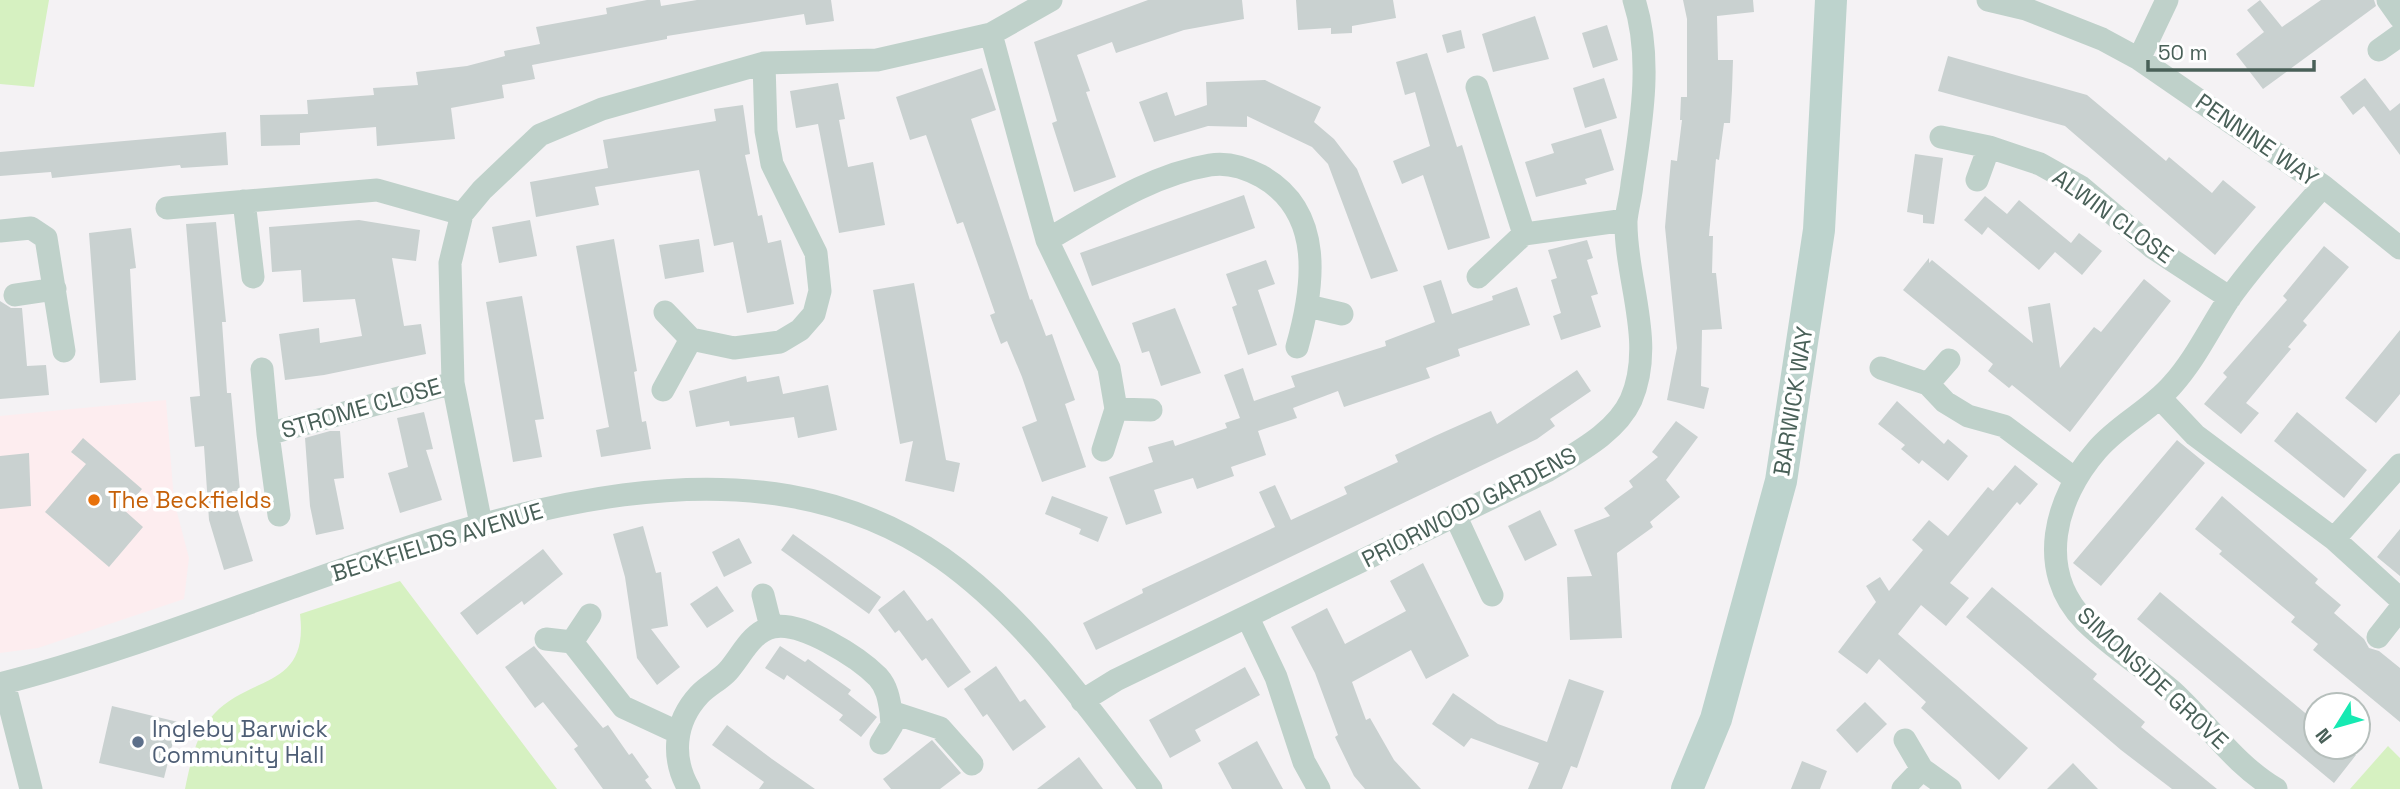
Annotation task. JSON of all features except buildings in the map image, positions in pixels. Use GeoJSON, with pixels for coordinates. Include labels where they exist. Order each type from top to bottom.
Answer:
{"type":"FeatureCollection","features":[{"type":"Feature","properties":{"kind":"street"},"geometry":{"type":"LineString","coordinates":[[481,524],[453,383],[450,263],[462,214],[482,190],[540,135],[601,109],[764,63],[877,60],[991,34],[1051,0]]}},
{"type":"Feature","properties":{"kind":"street","name":"PRIORWOOD GARDENS"},"geometry":{"type":"LineString","coordinates":[[1082,701],[1116,680],[1547,471],[1589,445],[1613,424],[1630,401],[1639,370],[1641,334],[1626,220],[1645,69],[1643,26],[1634,0]]}},
{"type":"Feature","properties":{"kind":"street","name":"BARWICK WAY"},"geometry":{"type":"LineString","coordinates":[[1687,789],[1716,719],[1781,481],[1819,230],[1831,0]]}},
{"type":"Feature","properties":{"kind":"street","name":"PENNINE WAY"},"geometry":{"type":"LineString","coordinates":[[1988,0],[2026,9],[2102,39],[2139,60],[2323,186],[2400,248]]}},
{"type":"Feature","properties":{"kind":"street"},"geometry":{"type":"LineString","coordinates":[[2139,60],[2167,0]]}},
{"type":"Feature","properties":{"kind":"street"},"geometry":{"type":"LineString","coordinates":[[2388,0],[2400,17]]}},
{"type":"Feature","properties":{"kind":"street"},"geometry":{"type":"LineString","coordinates":[[991,34],[1047,240],[1109,368],[1116,409],[1103,450]]}},
{"type":"Feature","properties":{"kind":"street"},"geometry":{"type":"LineString","coordinates":[[2379,50],[2400,35]]}},
{"type":"Feature","properties":{"kind":"street"},"geometry":{"type":"LineString","coordinates":[[665,312],[691,339],[734,348],[780,342],[800,330],[814,314],[820,291],[816,253],[772,164],[766,131],[764,63]]}},
{"type":"Feature","properties":{"kind":"street"},"geometry":{"type":"LineString","coordinates":[[1476,87],[1524,234]]}},
{"type":"Feature","properties":{"kind":"street","name":"ALWIN CLOSE"},"geometry":{"type":"LineString","coordinates":[[1941,137],[1989,147],[2040,164],[2081,187],[2152,247],[2230,298]]}},
{"type":"Feature","properties":{"kind":"street"},"geometry":{"type":"LineString","coordinates":[[1978,180],[1989,147]]}},
{"type":"Feature","properties":{"kind":"street"},"geometry":{"type":"LineString","coordinates":[[1047,240],[1143,186],[1212,164],[1246,167],[1270,181],[1291,199],[1307,234],[1311,269],[1308,306],[1297,347]]}},
{"type":"Feature","properties":{"kind":"street","name":"SIMONSIDE GROVE"},"geometry":{"type":"LineString","coordinates":[[2276,789],[2256,777],[2171,691],[2083,620],[2063,588],[2054,560],[2063,503],[2075,479],[2117,429],[2161,399],[2191,363],[2230,298],[2323,186]]}},
{"type":"Feature","properties":{"kind":"street"},"geometry":{"type":"LineString","coordinates":[[167,208],[377,190],[462,214]]}},
{"type":"Feature","properties":{"kind":"street"},"geometry":{"type":"LineString","coordinates":[[244,201],[253,277]]}},
{"type":"Feature","properties":{"kind":"street"},"geometry":{"type":"LineString","coordinates":[[1478,277],[1524,234],[1626,220]]}},
{"type":"Feature","properties":{"kind":"street"},"geometry":{"type":"LineString","coordinates":[[0,231],[31,228],[46,238],[64,351]]}},
{"type":"Feature","properties":{"kind":"street"},"geometry":{"type":"LineString","coordinates":[[15,295],[55,289]]}},
{"type":"Feature","properties":{"kind":"street"},"geometry":{"type":"LineString","coordinates":[[1308,306],[1342,314]]}},
{"type":"Feature","properties":{"kind":"street"},"geometry":{"type":"LineString","coordinates":[[663,390],[691,339]]}},
{"type":"Feature","properties":{"kind":"street"},"geometry":{"type":"LineString","coordinates":[[1928,384],[1949,360]]}},
{"type":"Feature","properties":{"kind":"street"},"geometry":{"type":"LineString","coordinates":[[1881,368],[1928,384],[1945,402],[1968,416],[2004,426],[2075,479]]}},
{"type":"Feature","properties":{"kind":"street","name":"STROME CLOSE"},"geometry":{"type":"LineString","coordinates":[[262,369],[279,515]]}},
{"type":"Feature","properties":{"kind":"street","name":"STROME CLOSE"},"geometry":{"type":"LineString","coordinates":[[268,434],[453,383]]}},
{"type":"Feature","properties":{"kind":"street"},"geometry":{"type":"LineString","coordinates":[[2161,399],[2195,435],[2334,539],[2400,599]]}},
{"type":"Feature","properties":{"kind":"street"},"geometry":{"type":"LineString","coordinates":[[1116,409],[1151,410]]}},
{"type":"Feature","properties":{"kind":"street"},"geometry":{"type":"LineString","coordinates":[[2334,539],[2400,465]]}},
{"type":"Feature","properties":{"kind":"street","name":"BECKFIELDS AVENUE"},"geometry":{"type":"LineString","coordinates":[[2,684],[83,661],[381,555],[481,524],[557,506],[694,490],[771,493],[833,507],[894,531],[940,557],[978,586],[1019,625],[1151,789]]}},
{"type":"Feature","properties":{"kind":"street"},"geometry":{"type":"LineString","coordinates":[[1456,517],[1492,595]]}},
{"type":"Feature","properties":{"kind":"street"},"geometry":{"type":"LineString","coordinates":[[763,595],[771,627]]}},
{"type":"Feature","properties":{"kind":"street"},"geometry":{"type":"LineString","coordinates":[[2378,638],[2400,609]]}},
{"type":"Feature","properties":{"kind":"street"},"geometry":{"type":"LineString","coordinates":[[572,642],[590,615]]}},
{"type":"Feature","properties":{"kind":"street"},"geometry":{"type":"LineString","coordinates":[[1248,618],[1276,677],[1304,762],[1319,789]]}},
{"type":"Feature","properties":{"kind":"street"},"geometry":{"type":"LineString","coordinates":[[689,789],[677,757],[677,733],[687,710],[699,694],[727,672],[748,643],[771,627],[802,629],[825,640],[878,678],[888,694],[892,725],[881,743]]}},
{"type":"Feature","properties":{"kind":"street"},"geometry":{"type":"LineString","coordinates":[[546,639],[572,642],[623,707],[677,733]]}},
{"type":"Feature","properties":{"kind":"street"},"geometry":{"type":"LineString","coordinates":[[2,684],[31,789]]}},
{"type":"Feature","properties":{"kind":"street"},"geometry":{"type":"LineString","coordinates":[[891,712],[940,728],[972,764]]}},
{"type":"Feature","properties":{"kind":"street"},"geometry":{"type":"LineString","coordinates":[[1905,740],[1922,769],[1950,789]]}},
{"type":"Feature","properties":{"kind":"street"},"geometry":{"type":"LineString","coordinates":[[1903,789],[1922,769]]}},
{"type":"Feature","properties":{"kind":"shaded area"},"geometry":{"type":"Polygon","coordinates":[[[166,400],[174,501],[189,558],[184,599],[38,648],[0,653],[0,416],[166,400]]]}},
{"type":"Feature","properties":{"kind":"green space"},"geometry":{"type":"Polygon","coordinates":[[[0,0],[49,0],[34,87],[0,84],[0,0]]]}},
{"type":"Feature","properties":{"kind":"green space"},"geometry":{"type":"Polygon","coordinates":[[[400,581],[557,789],[185,789],[198,740],[214,714],[229,701],[275,677],[287,668],[296,656],[300,638],[300,614],[400,581]]]}},
{"type":"Feature","properties":{"kind":"green space"},"geometry":{"type":"Polygon","coordinates":[[[2388,746],[2400,758],[2400,789],[2350,789],[2388,746]]]}},
{"type":"Feature","properties":{"kind":"place","name":"The Beckfields"},"geometry":{"type":"Point","coordinates":[94,500]}},
{"type":"Feature","properties":{"kind":"place","name":"Ingleby Barwick Community Hall"},"geometry":{"type":"Point","coordinates":[138,742]}}]}
